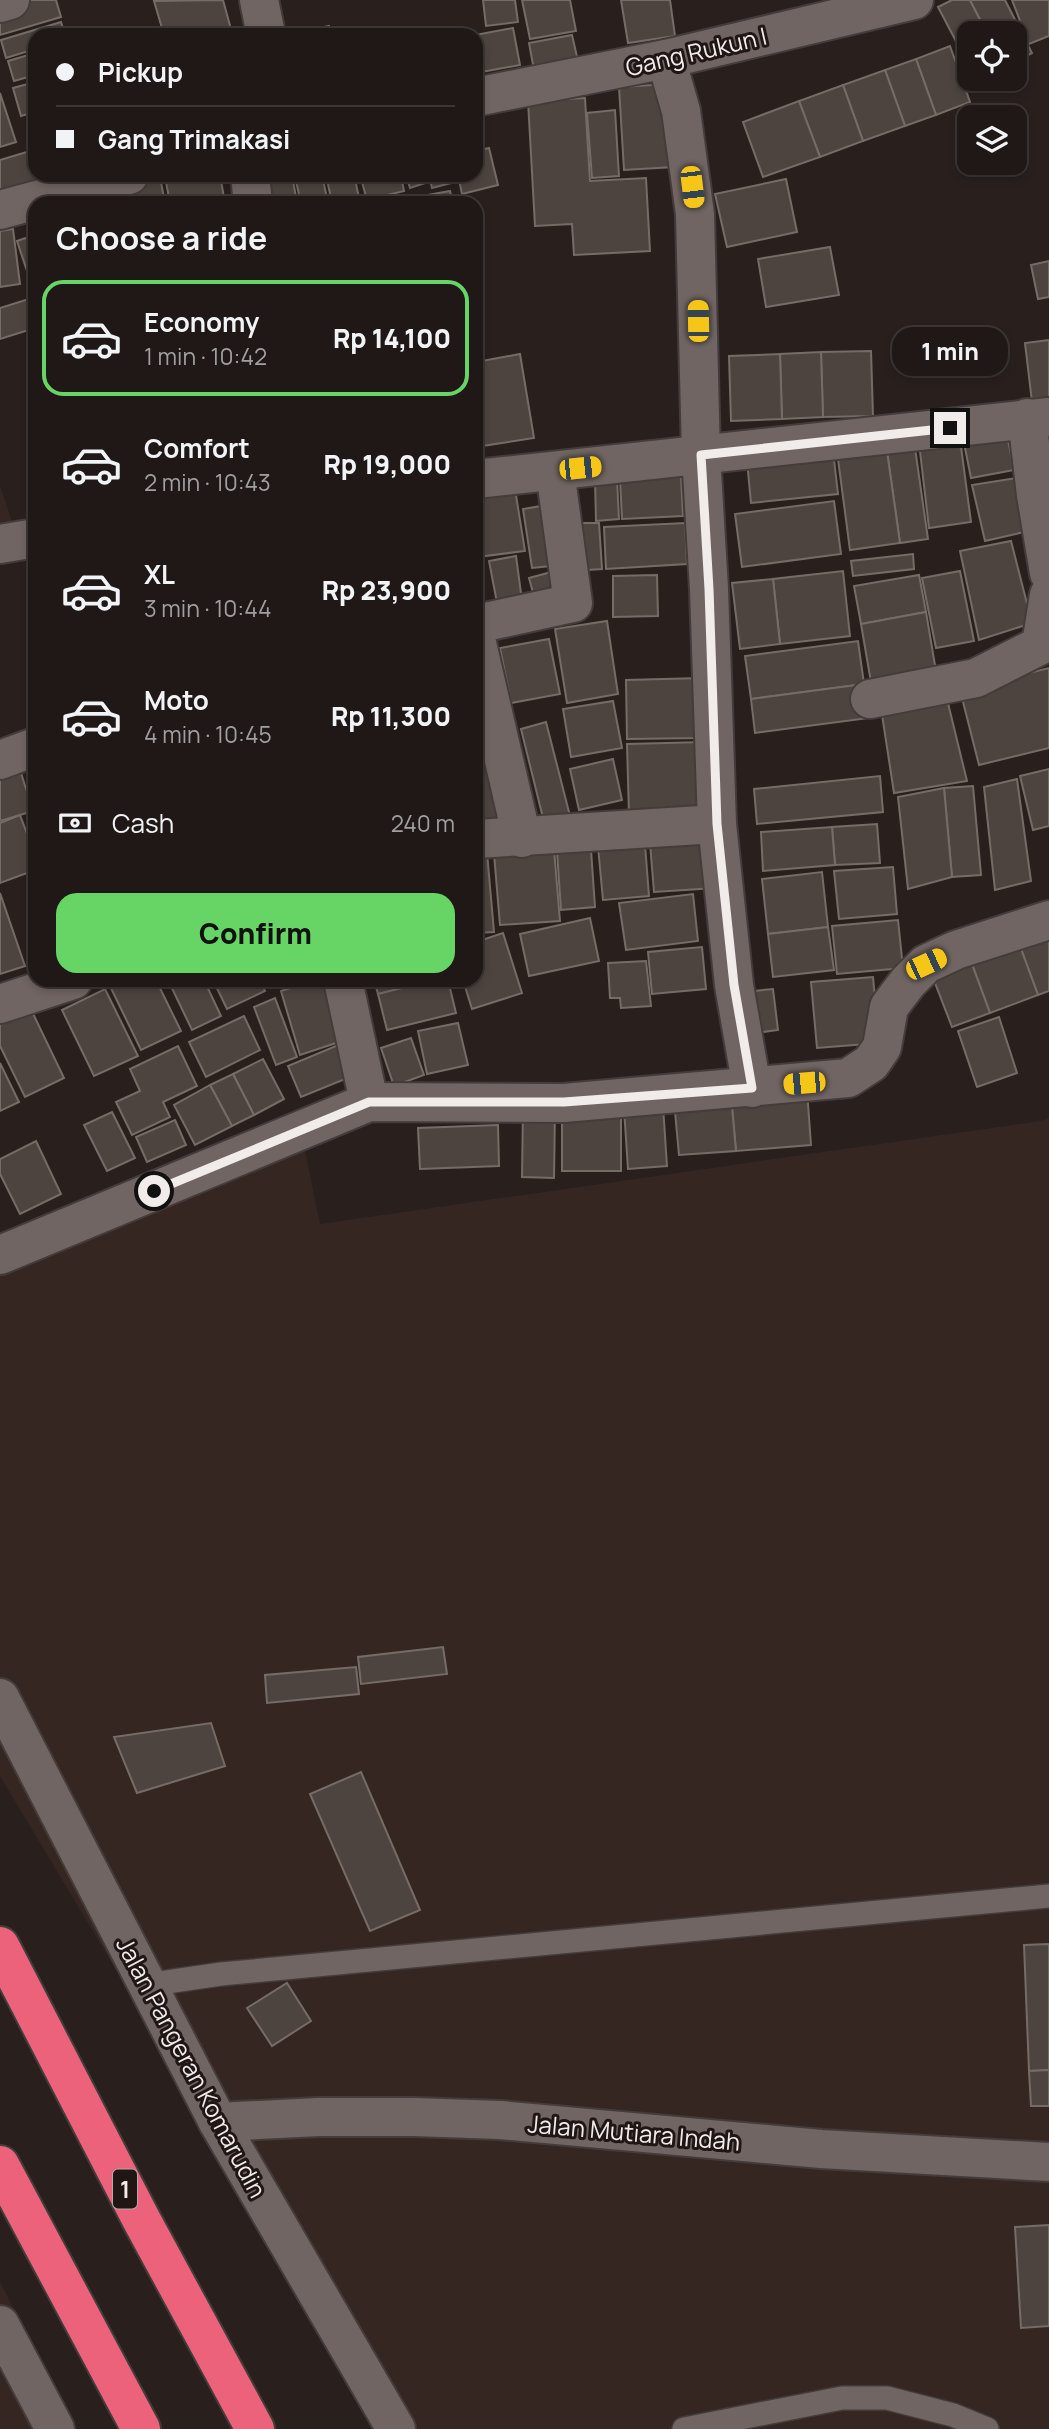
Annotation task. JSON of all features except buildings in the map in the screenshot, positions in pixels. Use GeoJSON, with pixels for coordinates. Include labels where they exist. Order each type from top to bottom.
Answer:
{"type":"FeatureCollection","features":[{"type":"Feature","properties":{"kind":"highway","name":"1"},"geometry":{"type":"LineString","coordinates":[[0,1946],[141,2219],[255,2429]]}},
{"type":"Feature","properties":{"kind":"highway"},"geometry":{"type":"LineString","coordinates":[[0,2165],[141,2429]]}},
{"type":"Feature","properties":{"kind":"street"},"geometry":{"type":"LineString","coordinates":[[0,3],[10,0]]}},
{"type":"Feature","properties":{"kind":"street"},"geometry":{"type":"LineString","coordinates":[[259,0],[265,28]]}},
{"type":"Feature","properties":{"kind":"street","name":"Gang Rukun I"},"geometry":{"type":"LineString","coordinates":[[483,96],[666,59],[789,14],[914,0]]}},
{"type":"Feature","properties":{"kind":"street"},"geometry":{"type":"LineString","coordinates":[[666,59],[681,111],[695,214],[701,455],[709,589],[717,824],[734,985],[752,1088]]}},
{"type":"Feature","properties":{"kind":"street"},"geometry":{"type":"LineString","coordinates":[[52,196],[103,182]]}},
{"type":"Feature","properties":{"kind":"street"},"geometry":{"type":"LineString","coordinates":[[0,210],[28,202]]}},
{"type":"Feature","properties":{"kind":"street"},"geometry":{"type":"LineString","coordinates":[[483,478],[1038,418],[1035,495],[1049,573]]}},
{"type":"Feature","properties":{"kind":"street"},"geometry":{"type":"LineString","coordinates":[[483,622],[573,603],[555,471]]}},
{"type":"Feature","properties":{"kind":"street"},"geometry":{"type":"LineString","coordinates":[[0,544],[28,539]]}},
{"type":"Feature","properties":{"kind":"street"},"geometry":{"type":"LineString","coordinates":[[870,699],[976,678],[1019,658],[1041,645],[1049,595]]}},
{"type":"Feature","properties":{"kind":"street"},"geometry":{"type":"LineString","coordinates":[[483,669],[522,838]]}},
{"type":"Feature","properties":{"kind":"street"},"geometry":{"type":"LineString","coordinates":[[0,760],[28,750]]}},
{"type":"Feature","properties":{"kind":"street"},"geometry":{"type":"LineString","coordinates":[[483,839],[717,824]]}},
{"type":"Feature","properties":{"kind":"street"},"geometry":{"type":"LineString","coordinates":[[0,1255],[369,1102],[564,1102],[848,1078],[871,1063],[882,1047],[889,1007],[926,964],[956,950],[1049,920]]}},
{"type":"Feature","properties":{"kind":"street"},"geometry":{"type":"LineString","coordinates":[[0,1004],[52,987]]}},
{"type":"Feature","properties":{"kind":"street"},"geometry":{"type":"LineString","coordinates":[[344,987],[369,1102]]}},
{"type":"Feature","properties":{"kind":"street","name":"Jalan Pangeran Komarudin"},"geometry":{"type":"LineString","coordinates":[[0,1698],[218,2122],[396,2429]]}},
{"type":"Feature","properties":{"kind":"street","name":"Jalan Mutiara Indah"},"geometry":{"type":"LineString","coordinates":[[218,2122],[319,2117],[500,2120],[821,2149],[1049,2162]]}},
{"type":"Feature","properties":{"kind":"street"},"geometry":{"type":"LineString","coordinates":[[0,2325],[55,2429]]}},
{"type":"Feature","properties":{"kind":"lane"},"geometry":{"type":"LineString","coordinates":[[146,1985],[235,1973],[1049,1896]]}},
{"type":"Feature","properties":{"kind":"lane"},"geometry":{"type":"LineString","coordinates":[[684,2429],[842,2398],[887,2398],[953,2415],[987,2429]]}},
{"type":"Feature","properties":{"kind":"shaded area"},"geometry":{"type":"Polygon","coordinates":[[[0,486],[14,528],[0,533],[0,486]]]}},
{"type":"Feature","properties":{"kind":"shaded area"},"geometry":{"type":"Polygon","coordinates":[[[297,1112],[320,1224],[1049,1118],[1049,2429],[391,2429],[0,1776],[0,1256],[297,1112]]]}},
{"type":"Feature","properties":{"kind":"shaded area"},"geometry":{"type":"Polygon","coordinates":[[[0,2282],[74,2429],[0,2429],[0,2282]]]}},
{"type":"Feature","properties":{"kind":"route"},"geometry":{"type":"LineString","coordinates":[[154,1191],[369,1102],[564,1102],[752,1088],[734,985],[717,824],[709,589],[701,455],[950,428]]}}]}
